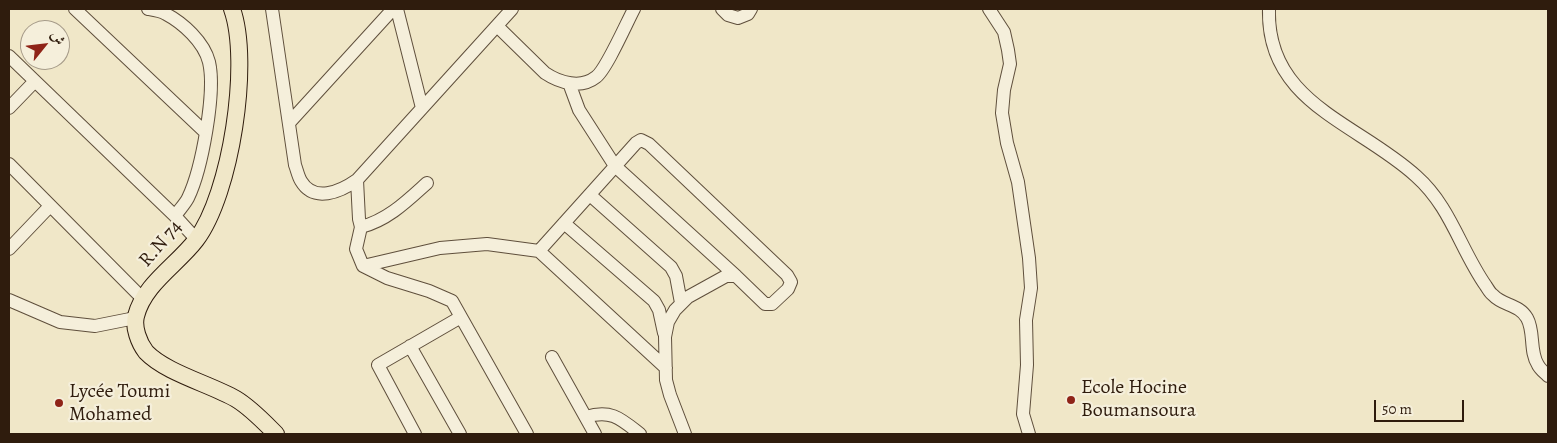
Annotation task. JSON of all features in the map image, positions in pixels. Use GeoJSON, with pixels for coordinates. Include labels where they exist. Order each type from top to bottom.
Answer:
{"type":"FeatureCollection","features":[{"type":"Feature","properties":{"kind":"main road","name":"R.N 74"},"geometry":{"type":"LineString","coordinates":[[135,318],[143,299],[196,239],[207,222],[217,198],[227,163],[236,117],[239,45],[238,30],[232,9]]}},
{"type":"Feature","properties":{"kind":"main road"},"geometry":{"type":"LineString","coordinates":[[135,318],[137,337],[146,351],[163,365],[237,400],[276,434]]}},
{"type":"Feature","properties":{"kind":"street"},"geometry":{"type":"LineString","coordinates":[[75,9],[206,133]]}},
{"type":"Feature","properties":{"kind":"street"},"geometry":{"type":"LineString","coordinates":[[148,9],[166,14],[184,27],[200,44],[209,62],[210,86],[206,133],[197,173],[188,199],[175,216]]}},
{"type":"Feature","properties":{"kind":"street"},"geometry":{"type":"LineString","coordinates":[[272,9],[295,165],[301,181],[311,192],[324,194],[337,192],[357,180],[512,9]]}},
{"type":"Feature","properties":{"kind":"street"},"geometry":{"type":"LineString","coordinates":[[289,123],[395,9]]}},
{"type":"Feature","properties":{"kind":"street"},"geometry":{"type":"LineString","coordinates":[[395,9],[422,108]]}},
{"type":"Feature","properties":{"kind":"street"},"geometry":{"type":"LineString","coordinates":[[497,26],[545,73],[554,79],[569,84],[587,82],[602,73],[634,9]]}},
{"type":"Feature","properties":{"kind":"street"},"geometry":{"type":"LineString","coordinates":[[722,9],[728,15],[738,18],[748,14],[751,9]]}},
{"type":"Feature","properties":{"kind":"street"},"geometry":{"type":"LineString","coordinates":[[989,9],[1004,32],[1008,50],[1010,64],[1004,90],[1002,113],[1007,143],[1018,182],[1029,258],[1031,288],[1026,320],[1023,414],[1028,434]]}},
{"type":"Feature","properties":{"kind":"street"},"geometry":{"type":"LineString","coordinates":[[1269,9],[1269,29],[1274,47],[1280,64],[1293,83],[1310,101],[1392,156],[1436,196],[1481,279],[1493,296],[1518,307],[1527,317],[1533,350],[1538,365],[1548,376]]}},
{"type":"Feature","properties":{"kind":"street"},"geometry":{"type":"LineString","coordinates":[[9,56],[175,216],[196,239]]}},
{"type":"Feature","properties":{"kind":"street"},"geometry":{"type":"LineString","coordinates":[[9,108],[35,81]]}},
{"type":"Feature","properties":{"kind":"street"},"geometry":{"type":"LineString","coordinates":[[539,251],[590,195],[615,166],[636,143],[641,140],[649,144],[787,275],[791,282],[788,289],[772,304],[765,304],[615,166],[579,110],[569,84]]}},
{"type":"Feature","properties":{"kind":"street"},"geometry":{"type":"LineString","coordinates":[[9,164],[143,299]]}},
{"type":"Feature","properties":{"kind":"street"},"geometry":{"type":"LineString","coordinates":[[357,180],[358,219],[361,227],[356,249],[362,266],[387,278],[429,290],[452,301],[527,434]]}},
{"type":"Feature","properties":{"kind":"street"},"geometry":{"type":"LineString","coordinates":[[361,227],[374,224],[396,210],[427,183]]}},
{"type":"Feature","properties":{"kind":"street"},"geometry":{"type":"LineString","coordinates":[[590,195],[671,267],[676,276],[681,303]]}},
{"type":"Feature","properties":{"kind":"street"},"geometry":{"type":"LineString","coordinates":[[9,249],[50,206]]}},
{"type":"Feature","properties":{"kind":"street"},"geometry":{"type":"LineString","coordinates":[[564,223],[654,301],[659,310],[665,337],[666,368],[670,395],[686,434]]}},
{"type":"Feature","properties":{"kind":"street"},"geometry":{"type":"LineString","coordinates":[[362,266],[440,248],[487,244],[539,251],[666,368]]}},
{"type":"Feature","properties":{"kind":"street"},"geometry":{"type":"LineString","coordinates":[[665,337],[668,322],[681,303],[688,297],[726,276],[736,276]]}},
{"type":"Feature","properties":{"kind":"street"},"geometry":{"type":"LineString","coordinates":[[9,300],[60,322],[94,326],[135,318]]}},
{"type":"Feature","properties":{"kind":"street"},"geometry":{"type":"LineString","coordinates":[[415,434],[378,365],[461,317]]}},
{"type":"Feature","properties":{"kind":"street"},"geometry":{"type":"LineString","coordinates":[[410,346],[460,434]]}},
{"type":"Feature","properties":{"kind":"street"},"geometry":{"type":"LineString","coordinates":[[552,357],[596,434]]}},
{"type":"Feature","properties":{"kind":"street"},"geometry":{"type":"LineString","coordinates":[[586,417],[600,413],[612,414],[640,434]]}},
{"type":"Feature","properties":{"kind":"place","name":"Ecole Hocine Boumansoura"},"geometry":{"type":"Point","coordinates":[1071,400]}},
{"type":"Feature","properties":{"kind":"place","name":"Lycée Toumi Mohamed"},"geometry":{"type":"Point","coordinates":[59,403]}}]}
